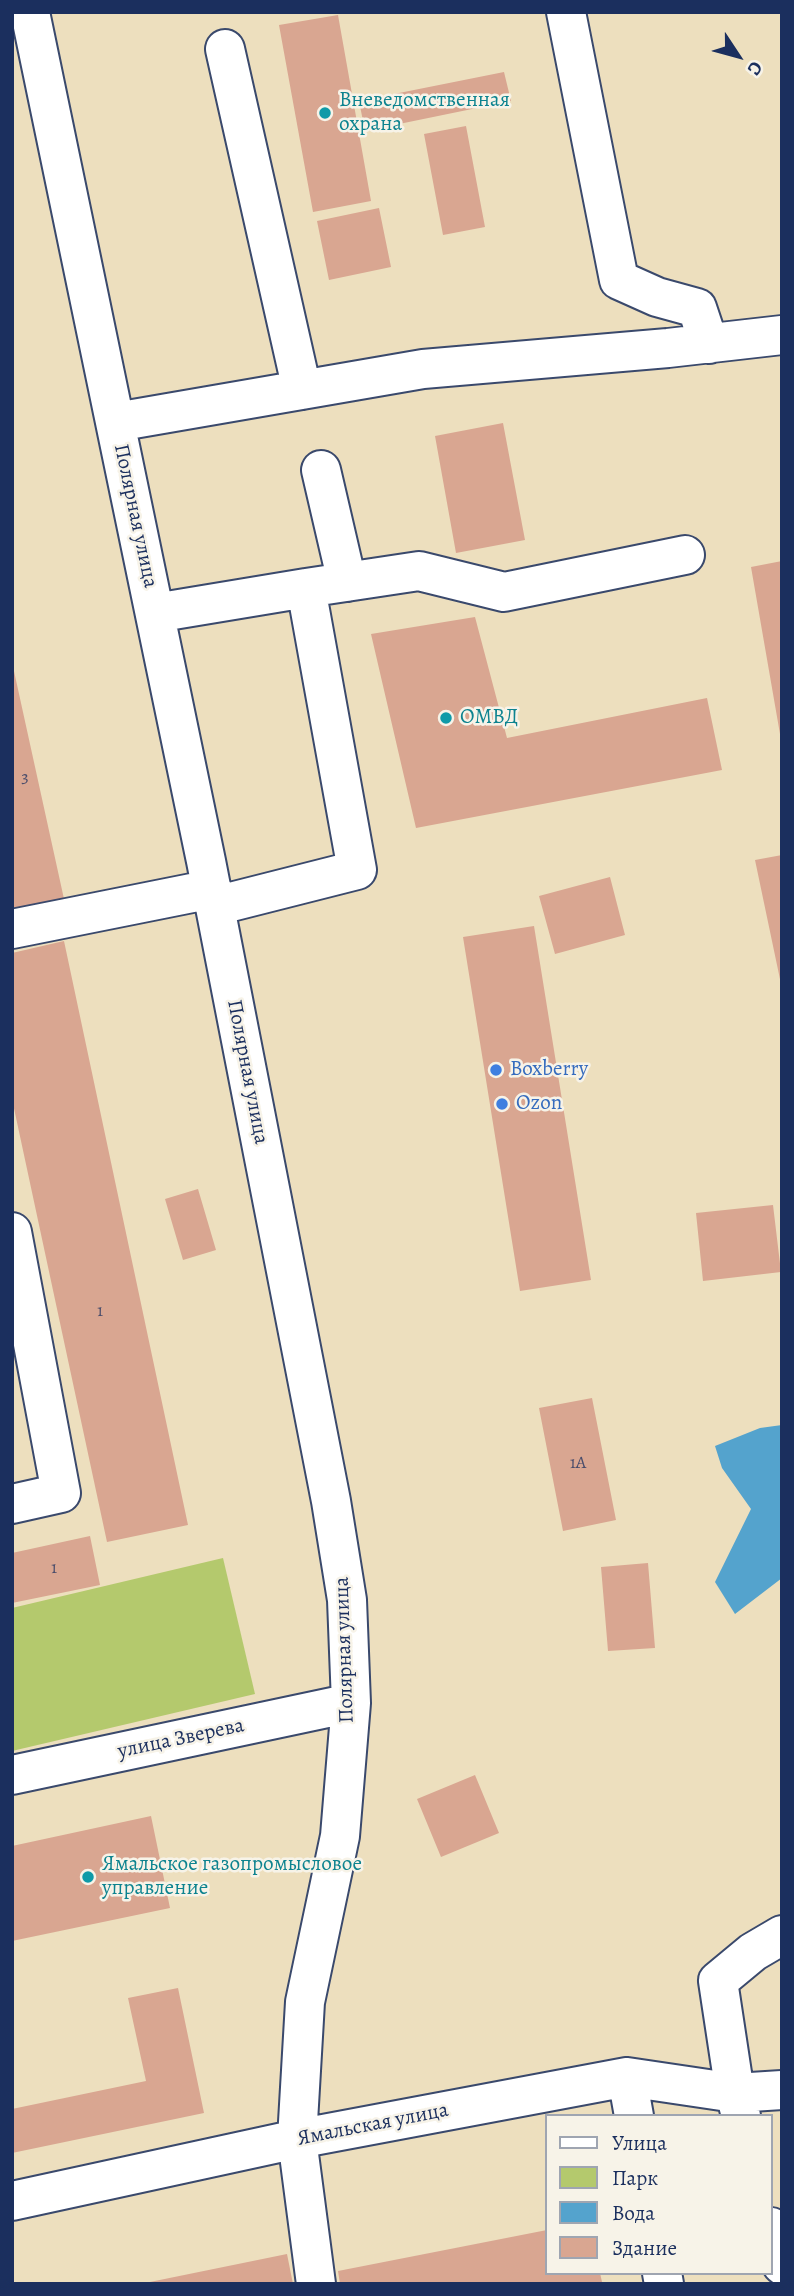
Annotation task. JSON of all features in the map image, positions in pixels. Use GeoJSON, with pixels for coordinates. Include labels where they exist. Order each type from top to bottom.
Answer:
{"type":"FeatureCollection","features":[{"type":"Feature","properties":{"kind":"street","name":"Полярная улица"},"geometry":{"type":"LineString","coordinates":[[30,12],[213,897],[331,1501],[347,1600],[351,1703],[340,1836],[305,2003],[297,2139],[316,2284]]}},
{"type":"Feature","properties":{"kind":"street"},"geometry":{"type":"LineString","coordinates":[[566,12],[619,280],[657,297],[696,308],[709,344]]}},
{"type":"Feature","properties":{"kind":"street"},"geometry":{"type":"LineString","coordinates":[[225,49],[302,390]]}},
{"type":"Feature","properties":{"kind":"street"},"geometry":{"type":"LineString","coordinates":[[116,422],[423,369],[782,335]]}},
{"type":"Feature","properties":{"kind":"street"},"geometry":{"type":"LineString","coordinates":[[321,470],[346,582]]}},
{"type":"Feature","properties":{"kind":"street"},"geometry":{"type":"LineString","coordinates":[[155,613],[419,571],[505,592],[685,555]]}},
{"type":"Feature","properties":{"kind":"street"},"geometry":{"type":"LineString","coordinates":[[12,929],[213,897],[357,870],[306,588]]}},
{"type":"Feature","properties":{"kind":"street"},"geometry":{"type":"LineString","coordinates":[[12,1232],[61,1493],[12,1504]]}},
{"type":"Feature","properties":{"kind":"street","name":"улица Зверева"},"geometry":{"type":"LineString","coordinates":[[12,1775],[351,1703]]}},
{"type":"Feature","properties":{"kind":"street"},"geometry":{"type":"LineString","coordinates":[[738,2105],[718,1981],[753,1952],[782,1935]]}},
{"type":"Feature","properties":{"kind":"street"},"geometry":{"type":"LineString","coordinates":[[627,2077],[634,2114]]}},
{"type":"Feature","properties":{"kind":"street","name":"Ямальская улица"},"geometry":{"type":"LineString","coordinates":[[12,2201],[297,2139],[627,2077],[738,2105],[782,2090]]}},
{"type":"Feature","properties":{"kind":"street"},"geometry":{"type":"LineString","coordinates":[[773,2234],[782,2265]]}},
{"type":"Feature","properties":{"kind":"green space"},"geometry":{"type":"Polygon","coordinates":[[[223,1558],[255,1694],[12,1751],[12,1608],[223,1558]]]}},
{"type":"Feature","properties":{"kind":"water"},"geometry":{"type":"Polygon","coordinates":[[[782,1425],[782,1578],[735,1614],[715,1582],[751,1509],[722,1468],[715,1446],[760,1428],[782,1425]]]}},
{"type":"Feature","properties":{"kind":"building","name":"Вневедомственная охрана"},"geometry":{"type":"Polygon","coordinates":[[[338,15],[371,201],[313,212],[279,25],[338,15]]]}},
{"type":"Feature","properties":{"kind":"building"},"geometry":{"type":"Polygon","coordinates":[[[504,72],[511,101],[365,131],[359,101],[504,72]]]}},
{"type":"Feature","properties":{"kind":"building"},"geometry":{"type":"Polygon","coordinates":[[[466,126],[485,227],[443,235],[424,134],[466,126]]]}},
{"type":"Feature","properties":{"kind":"building"},"geometry":{"type":"Polygon","coordinates":[[[379,208],[391,267],[329,280],[317,221],[379,208]]]}},
{"type":"Feature","properties":{"kind":"building"},"geometry":{"type":"Polygon","coordinates":[[[503,423],[525,540],[456,553],[435,436],[503,423]]]}},
{"type":"Feature","properties":{"kind":"building"},"geometry":{"type":"Polygon","coordinates":[[[782,561],[782,734],[780,734],[751,567],[782,561]]]}},
{"type":"Feature","properties":{"kind":"building","name":"ОМВД"},"geometry":{"type":"Polygon","coordinates":[[[475,617],[507,738],[707,698],[722,770],[416,828],[371,634],[475,617]]]}},
{"type":"Feature","properties":{"kind":"building"},"geometry":{"type":"Polygon","coordinates":[[[12,662],[64,899],[12,910],[12,662]]]}},
{"type":"Feature","properties":{"kind":"building"},"geometry":{"type":"Polygon","coordinates":[[[782,855],[782,984],[781,984],[755,860],[782,855]]]}},
{"type":"Feature","properties":{"kind":"building"},"geometry":{"type":"Polygon","coordinates":[[[610,877],[625,935],[555,954],[539,896],[610,877]]]}},
{"type":"Feature","properties":{"kind":"building"},"geometry":{"type":"Polygon","coordinates":[[[534,926],[591,1280],[520,1291],[463,937],[534,926]]]}},
{"type":"Feature","properties":{"kind":"building"},"geometry":{"type":"Polygon","coordinates":[[[64,941],[188,1525],[107,1542],[12,1099],[12,953],[64,941]]]}},
{"type":"Feature","properties":{"kind":"building"},"geometry":{"type":"Polygon","coordinates":[[[198,1189],[216,1250],[183,1260],[165,1199],[198,1189]]]}},
{"type":"Feature","properties":{"kind":"building"},"geometry":{"type":"Polygon","coordinates":[[[773,1205],[781,1272],[703,1281],[696,1213],[773,1205]]]}},
{"type":"Feature","properties":{"kind":"building"},"geometry":{"type":"Polygon","coordinates":[[[592,1398],[616,1520],[563,1531],[539,1408],[592,1398]]]}},
{"type":"Feature","properties":{"kind":"building"},"geometry":{"type":"Polygon","coordinates":[[[90,1536],[100,1585],[12,1603],[12,1553],[90,1536]]]}},
{"type":"Feature","properties":{"kind":"building"},"geometry":{"type":"Polygon","coordinates":[[[648,1563],[655,1648],[608,1651],[601,1567],[648,1563]]]}},
{"type":"Feature","properties":{"kind":"building"},"geometry":{"type":"Polygon","coordinates":[[[475,1775],[499,1833],[441,1857],[417,1799],[475,1775]]]}},
{"type":"Feature","properties":{"kind":"building","name":"Ямальское газопромысловое управление"},"geometry":{"type":"Polygon","coordinates":[[[151,1816],[170,1908],[12,1941],[12,1846],[151,1816]]]}},
{"type":"Feature","properties":{"kind":"building"},"geometry":{"type":"Polygon","coordinates":[[[178,1988],[204,2113],[12,2153],[12,2109],[146,2081],[128,1998],[178,1988]]]}},
{"type":"Feature","properties":{"kind":"building"},"geometry":{"type":"Polygon","coordinates":[[[546,2230],[546,2275],[600,2275],[602,2282],[340,2284],[338,2271],[546,2230]]]}},
{"type":"Feature","properties":{"kind":"building"},"geometry":{"type":"Polygon","coordinates":[[[287,2254],[293,2284],[145,2284],[145,2283],[287,2254]]]}},
{"type":"Feature","properties":{"kind":"place","name":"Вневедомственная охрана"},"geometry":{"type":"Point","coordinates":[325,113]}},
{"type":"Feature","properties":{"kind":"place","name":"ОМВД"},"geometry":{"type":"Point","coordinates":[446,718]}},
{"type":"Feature","properties":{"kind":"place","name":"Boxberry"},"geometry":{"type":"Point","coordinates":[496,1070]}},
{"type":"Feature","properties":{"kind":"place","name":"Ozon"},"geometry":{"type":"Point","coordinates":[502,1104]}},
{"type":"Feature","properties":{"kind":"place","name":"Ямальское газопромысловое управление"},"geometry":{"type":"Point","coordinates":[88,1877]}}]}
